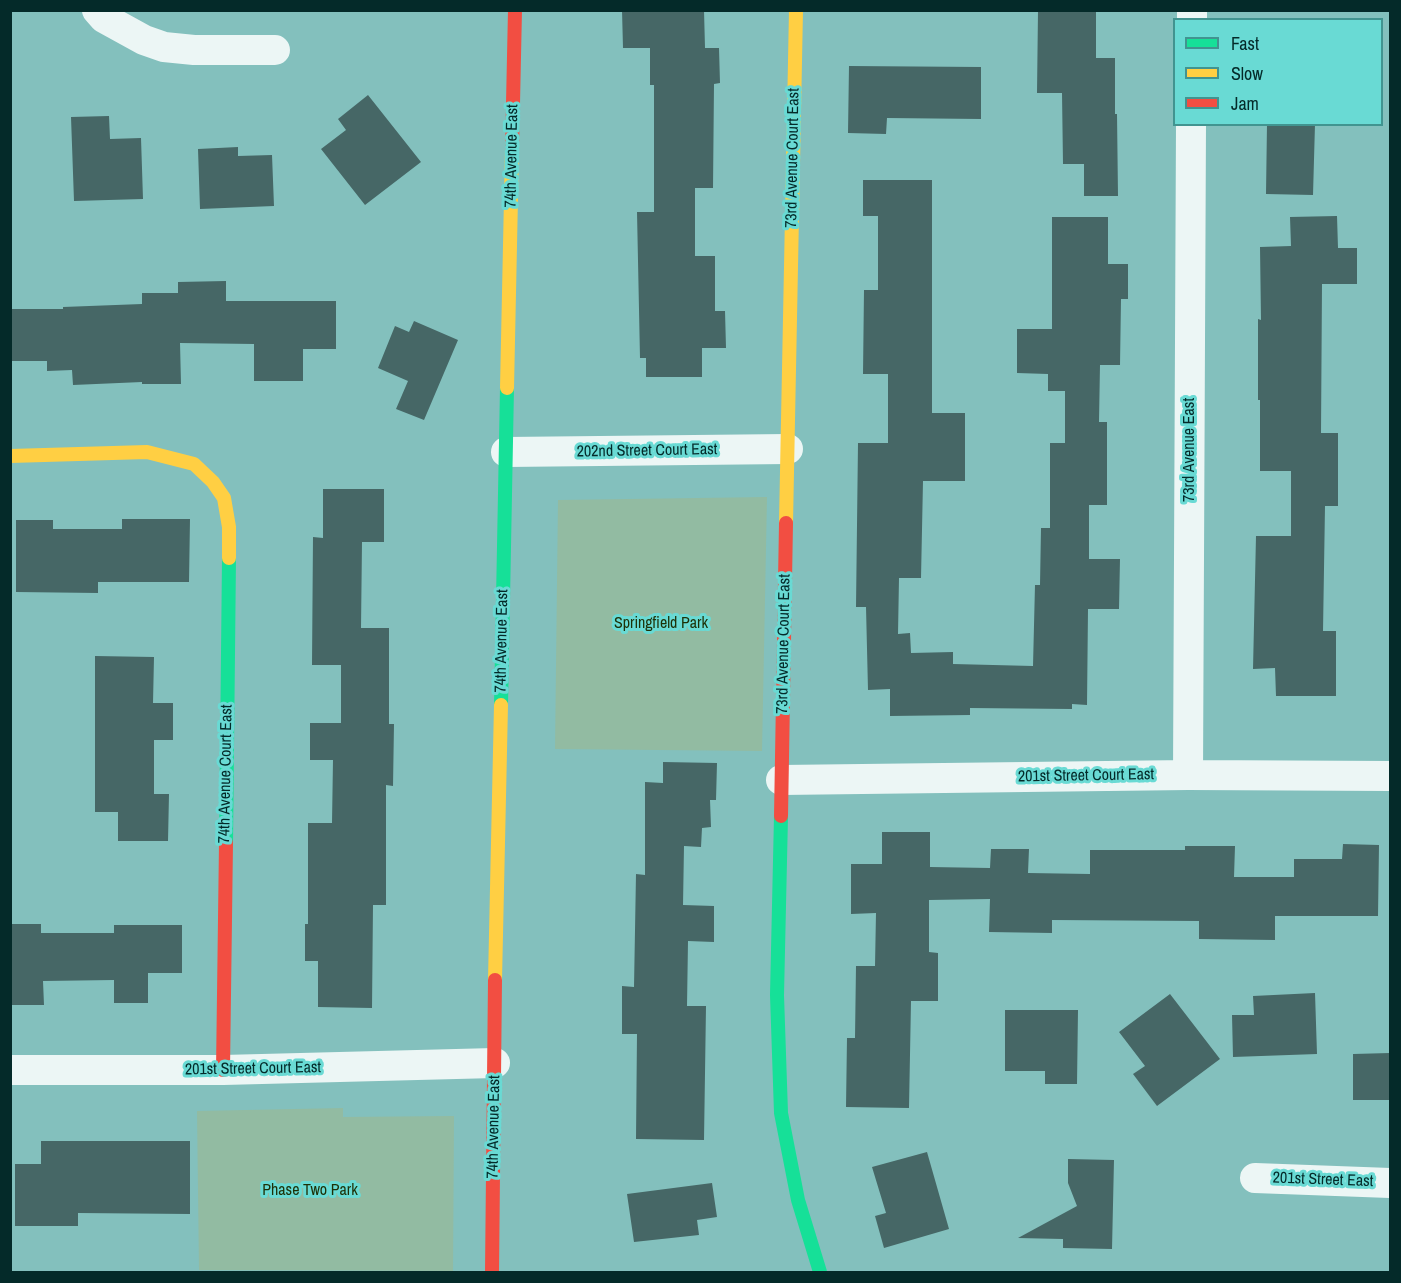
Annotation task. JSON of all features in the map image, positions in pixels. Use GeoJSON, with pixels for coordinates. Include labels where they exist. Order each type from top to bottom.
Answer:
{"type":"FeatureCollection","features":[{"type":"Feature","properties":{"kind":"street"},"geometry":{"type":"LineString","coordinates":[[97,10],[104,18],[144,40],[164,47],[194,50],[275,50]]}},
{"type":"Feature","properties":{"kind":"street","name":"74th Avenue East"},"geometry":{"type":"LineString","coordinates":[[492,1272],[515,10]]}},
{"type":"Feature","properties":{"kind":"street","name":"73rd Avenue Court East"},"geometry":{"type":"LineString","coordinates":[[796,10],[777,995],[781,1113],[798,1200],[820,1272]]}},
{"type":"Feature","properties":{"kind":"street","name":"73rd Avenue East"},"geometry":{"type":"LineString","coordinates":[[1188,774],[1191,126]]}},
{"type":"Feature","properties":{"kind":"street","name":"202nd Street Court East"},"geometry":{"type":"LineString","coordinates":[[506,452],[788,449]]}},
{"type":"Feature","properties":{"kind":"street","name":"74th Avenue Court East"},"geometry":{"type":"LineString","coordinates":[[10,456],[147,452],[194,464],[213,482],[225,498],[229,527],[223,1070]]}},
{"type":"Feature","properties":{"kind":"street","name":"201st Street Court East"},"geometry":{"type":"LineString","coordinates":[[781,780],[1188,774],[1390,776]]}},
{"type":"Feature","properties":{"kind":"street","name":"201st Street Court East"},"geometry":{"type":"LineString","coordinates":[[10,1070],[223,1070],[495,1063]]}},
{"type":"Feature","properties":{"kind":"street","name":"201st Street East"},"geometry":{"type":"LineString","coordinates":[[1255,1178],[1390,1182]]}},
{"type":"Feature","properties":{"kind":"green space","name":"Springfield Park"},"geometry":{"type":"Polygon","coordinates":[[[767,497],[762,751],[555,749],[558,500],[767,497]]]}},
{"type":"Feature","properties":{"kind":"green space","name":"Phase Two Park"},"geometry":{"type":"Polygon","coordinates":[[[343,1108],[343,1117],[454,1116],[453,1271],[199,1270],[197,1111],[343,1108]]]}},
{"type":"Feature","properties":{"kind":"building"},"geometry":{"type":"Polygon","coordinates":[[[622,10],[704,10],[705,48],[719,48],[720,83],[714,84],[713,188],[695,188],[695,256],[715,256],[715,311],[725,311],[726,348],[702,348],[702,377],[646,377],[646,358],[640,358],[637,212],[654,212],[654,85],[650,85],[650,48],[623,48],[622,10]]]}},
{"type":"Feature","properties":{"kind":"building"},"geometry":{"type":"Polygon","coordinates":[[[1038,11],[1096,11],[1096,58],[1115,58],[1118,196],[1084,196],[1084,164],[1063,164],[1062,93],[1037,93],[1038,11]]]}},
{"type":"Feature","properties":{"kind":"building"},"geometry":{"type":"Polygon","coordinates":[[[849,66],[981,67],[981,119],[887,118],[886,134],[848,133],[849,66]]]}},
{"type":"Feature","properties":{"kind":"building"},"geometry":{"type":"Polygon","coordinates":[[[368,95],[421,162],[365,205],[321,149],[346,130],[338,119],[368,95]]]}},
{"type":"Feature","properties":{"kind":"building"},"geometry":{"type":"Polygon","coordinates":[[[109,116],[110,139],[141,138],[143,199],[74,201],[71,117],[109,116]]]}},
{"type":"Feature","properties":{"kind":"building"},"geometry":{"type":"Polygon","coordinates":[[[1267,126],[1315,126],[1313,195],[1266,194],[1267,126]]]}},
{"type":"Feature","properties":{"kind":"building"},"geometry":{"type":"Polygon","coordinates":[[[238,147],[238,156],[272,155],[274,206],[200,209],[198,149],[238,147]]]}},
{"type":"Feature","properties":{"kind":"building"},"geometry":{"type":"Polygon","coordinates":[[[863,180],[932,180],[932,413],[965,413],[965,481],[923,481],[921,578],[899,578],[898,634],[910,633],[911,653],[953,652],[953,664],[1033,666],[1035,585],[1040,585],[1041,528],[1050,528],[1050,443],[1065,443],[1065,391],[1048,391],[1048,374],[1017,373],[1017,329],[1052,329],[1052,217],[1108,217],[1108,264],[1128,264],[1128,299],[1121,299],[1120,365],[1100,365],[1099,422],[1107,422],[1107,505],[1089,505],[1089,559],[1120,559],[1119,609],[1088,609],[1087,705],[1072,704],[1072,709],[970,708],[970,715],[890,716],[890,689],[868,690],[866,607],[856,607],[858,443],[888,443],[888,374],[863,374],[864,290],[878,290],[878,216],[863,216],[863,180]]]}},
{"type":"Feature","properties":{"kind":"building"},"geometry":{"type":"Polygon","coordinates":[[[1337,216],[1338,248],[1357,248],[1357,284],[1322,284],[1321,433],[1338,433],[1338,506],[1325,506],[1323,631],[1336,631],[1336,696],[1276,696],[1275,668],[1253,669],[1256,536],[1291,536],[1291,471],[1260,471],[1258,319],[1261,320],[1260,247],[1291,246],[1290,217],[1337,216]]]}},
{"type":"Feature","properties":{"kind":"building"},"geometry":{"type":"Polygon","coordinates":[[[226,281],[226,301],[336,301],[336,349],[303,349],[303,381],[254,381],[254,344],[180,343],[181,384],[142,384],[142,382],[73,385],[72,370],[47,371],[47,361],[10,361],[10,309],[63,309],[63,307],[142,304],[142,293],[178,293],[178,282],[226,281]]]}},
{"type":"Feature","properties":{"kind":"building"},"geometry":{"type":"Polygon","coordinates":[[[414,321],[458,340],[424,420],[396,409],[408,381],[378,368],[395,326],[409,332],[414,321]]]}},
{"type":"Feature","properties":{"kind":"building"},"geometry":{"type":"Polygon","coordinates":[[[323,489],[384,489],[384,542],[362,542],[361,628],[389,628],[389,724],[394,724],[393,786],[386,785],[386,905],[373,905],[372,1008],[318,1007],[318,961],[305,961],[305,924],[308,924],[308,823],[332,823],[333,760],[310,760],[310,723],[341,723],[341,665],[312,665],[313,537],[323,538],[323,489]]]}},
{"type":"Feature","properties":{"kind":"building"},"geometry":{"type":"Polygon","coordinates":[[[122,519],[190,519],[189,582],[98,582],[98,593],[16,592],[16,520],[53,520],[53,529],[122,529],[122,519]]]}},
{"type":"Feature","properties":{"kind":"building"},"geometry":{"type":"Polygon","coordinates":[[[95,656],[154,657],[153,703],[173,703],[173,740],[154,740],[154,794],[169,794],[168,841],[118,841],[118,812],[95,812],[95,656]]]}},
{"type":"Feature","properties":{"kind":"building"},"geometry":{"type":"Polygon","coordinates":[[[663,762],[717,763],[716,800],[710,800],[711,827],[702,828],[701,847],[684,846],[683,905],[714,906],[714,942],[688,941],[687,1006],[706,1006],[704,1140],[636,1139],[637,1034],[622,1034],[622,986],[634,987],[636,874],[645,875],[645,782],[663,783],[663,762]]]}},
{"type":"Feature","properties":{"kind":"building"},"geometry":{"type":"Polygon","coordinates":[[[882,832],[930,832],[930,867],[990,868],[991,849],[1029,849],[1028,873],[1090,874],[1090,850],[1185,850],[1185,846],[1235,846],[1234,877],[1294,877],[1294,859],[1342,859],[1343,844],[1379,845],[1378,916],[1275,916],[1275,940],[1199,939],[1199,921],[1052,920],[1052,933],[989,932],[990,899],[929,900],[929,952],[938,953],[938,1001],[911,1001],[909,1108],[846,1107],[847,1038],[855,1038],[856,966],[875,966],[876,913],[851,914],[851,864],[882,864],[882,832]]]}},
{"type":"Feature","properties":{"kind":"building"},"geometry":{"type":"Polygon","coordinates":[[[10,924],[41,924],[41,933],[114,933],[114,925],[182,925],[182,973],[148,973],[148,1003],[114,1003],[114,980],[43,981],[44,1005],[10,1005],[10,924]]]}},
{"type":"Feature","properties":{"kind":"building"},"geometry":{"type":"Polygon","coordinates":[[[1315,993],[1317,1054],[1233,1057],[1232,1015],[1254,1015],[1253,996],[1315,993]]]}},
{"type":"Feature","properties":{"kind":"building"},"geometry":{"type":"Polygon","coordinates":[[[1170,994],[1220,1059],[1157,1106],[1133,1074],[1145,1066],[1119,1032],[1170,994]]]}},
{"type":"Feature","properties":{"kind":"building"},"geometry":{"type":"Polygon","coordinates":[[[1005,1010],[1078,1010],[1077,1084],[1045,1084],[1045,1071],[1005,1071],[1005,1010]]]}},
{"type":"Feature","properties":{"kind":"building"},"geometry":{"type":"Polygon","coordinates":[[[1390,1053],[1390,1100],[1353,1100],[1353,1054],[1390,1053]]]}},
{"type":"Feature","properties":{"kind":"building"},"geometry":{"type":"Polygon","coordinates":[[[41,1141],[190,1141],[190,1214],[78,1213],[78,1226],[15,1226],[15,1164],[41,1164],[41,1141]]]}},
{"type":"Feature","properties":{"kind":"building"},"geometry":{"type":"Polygon","coordinates":[[[927,1152],[949,1229],[884,1248],[875,1216],[886,1213],[872,1167],[927,1152]]]}},
{"type":"Feature","properties":{"kind":"building"},"geometry":{"type":"Polygon","coordinates":[[[1068,1159],[1114,1160],[1112,1249],[1063,1248],[1063,1239],[1018,1238],[1077,1206],[1068,1183],[1068,1159]]]}},
{"type":"Feature","properties":{"kind":"building"},"geometry":{"type":"Polygon","coordinates":[[[712,1183],[717,1217],[697,1220],[699,1235],[634,1242],[627,1194],[712,1183]]]}},
{"type":"Feature","properties":{"kind":"traffic: fast"},"geometry":{"type":"LineString","coordinates":[[501,705],[507,388]]}},
{"type":"Feature","properties":{"kind":"traffic: fast"},"geometry":{"type":"LineString","coordinates":[[226,843],[229,558]]}},
{"type":"Feature","properties":{"kind":"traffic: fast"},"geometry":{"type":"LineString","coordinates":[[781,816],[777,995],[781,1113],[798,1200],[820,1272]]}},
{"type":"Feature","properties":{"kind":"traffic: slow"},"geometry":{"type":"LineString","coordinates":[[786,523],[796,10]]}},
{"type":"Feature","properties":{"kind":"traffic: slow"},"geometry":{"type":"LineString","coordinates":[[507,388],[512,150]]}},
{"type":"Feature","properties":{"kind":"traffic: slow"},"geometry":{"type":"LineString","coordinates":[[10,456],[147,452],[194,464],[213,482],[224,498],[229,527],[229,558]]}},
{"type":"Feature","properties":{"kind":"traffic: slow"},"geometry":{"type":"LineString","coordinates":[[495,980],[501,705]]}},
{"type":"Feature","properties":{"kind":"traffic: jam"},"geometry":{"type":"LineString","coordinates":[[512,150],[515,10]]}},
{"type":"Feature","properties":{"kind":"traffic: jam"},"geometry":{"type":"LineString","coordinates":[[781,816],[786,523]]}},
{"type":"Feature","properties":{"kind":"traffic: jam"},"geometry":{"type":"LineString","coordinates":[[223,1070],[226,843]]}},
{"type":"Feature","properties":{"kind":"traffic: jam"},"geometry":{"type":"LineString","coordinates":[[492,1272],[495,980]]}}]}
